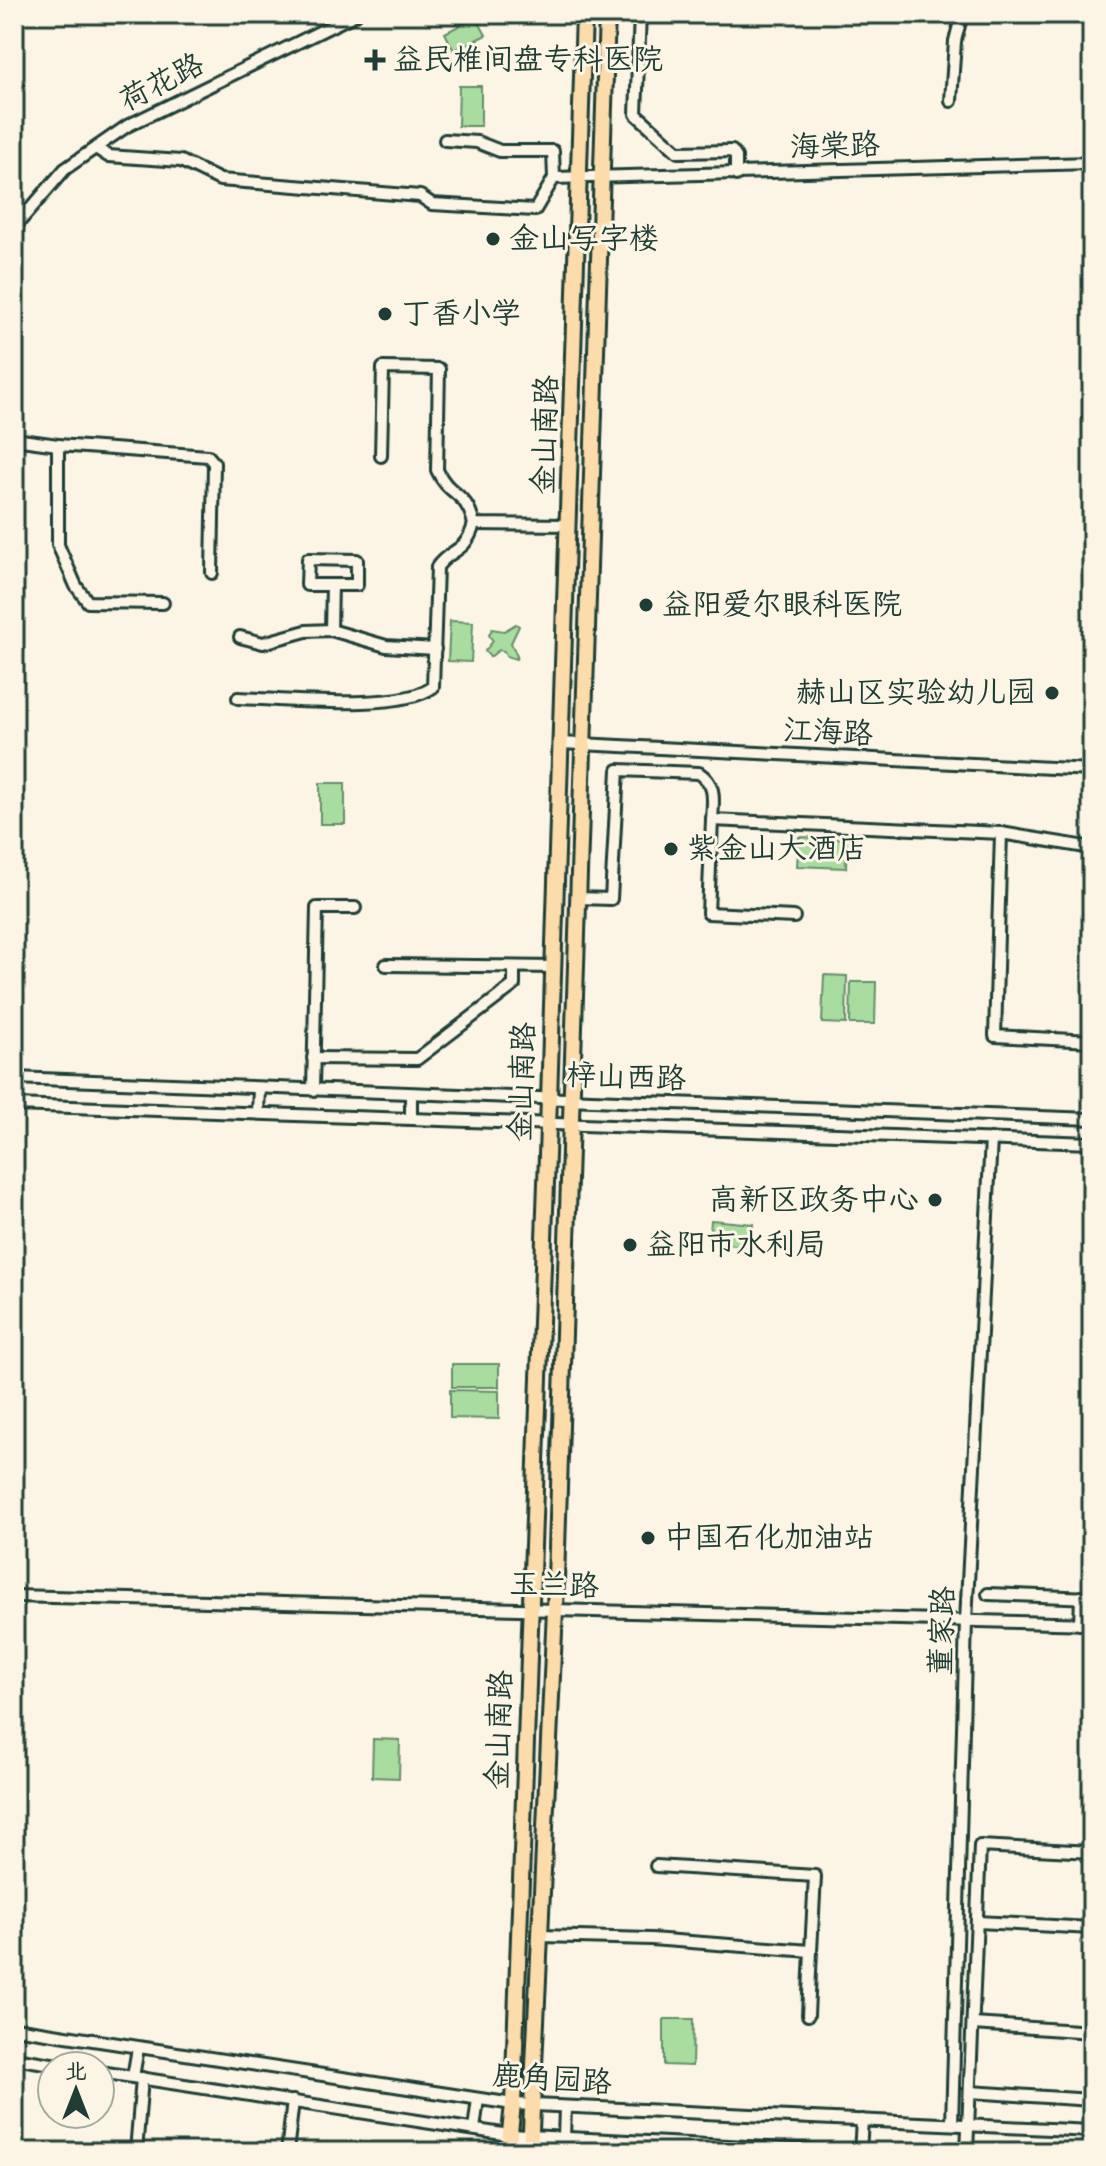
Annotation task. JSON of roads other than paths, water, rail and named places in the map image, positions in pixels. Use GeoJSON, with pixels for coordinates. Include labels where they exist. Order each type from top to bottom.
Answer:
{"type":"FeatureCollection","features":[{"type":"Feature","properties":{"kind":"highway","name":"金山南路"},"geometry":{"type":"LineString","coordinates":[[508,2152],[513,2104],[554,967],[584,14]]}},
{"type":"Feature","properties":{"kind":"highway","name":"金山南路"},"geometry":{"type":"LineString","coordinates":[[530,2152],[555,1610],[607,14]]}},
{"type":"Feature","properties":{"kind":"highway"},"geometry":{"type":"LineString","coordinates":[[526,1731],[549,1732]]}},
{"type":"Feature","properties":{"kind":"highway"},"geometry":{"type":"LineString","coordinates":[[516,1998],[538,2000]]}},
{"type":"Feature","properties":{"kind":"street","name":"荷花路"},"geometry":{"type":"LineString","coordinates":[[14,228],[65,169],[127,126],[356,14]]}},
{"type":"Feature","properties":{"kind":"street"},"geometry":{"type":"LineString","coordinates":[[640,14],[636,114],[678,152],[732,151],[736,157],[736,175]]}},
{"type":"Feature","properties":{"kind":"street"},"geometry":{"type":"LineString","coordinates":[[951,101],[955,41],[962,14]]}},
{"type":"Feature","properties":{"kind":"street"},"geometry":{"type":"LineString","coordinates":[[96,148],[108,156],[181,161],[220,180],[420,196],[432,204],[535,210],[554,178],[553,151],[500,151],[477,142],[445,140]]}},
{"type":"Feature","properties":{"kind":"street","name":"海棠路"},"geometry":{"type":"LineString","coordinates":[[554,178],[1092,163]]}},
{"type":"Feature","properties":{"kind":"street"},"geometry":{"type":"LineString","coordinates":[[238,698],[383,702],[425,694],[433,687],[437,567],[442,559],[461,549],[470,538],[474,524],[471,509],[462,496],[442,482],[437,470],[439,369],[383,368],[381,456]]}},
{"type":"Feature","properties":{"kind":"street"},"geometry":{"type":"LineString","coordinates":[[14,439],[208,456],[214,463],[212,573]]}},
{"type":"Feature","properties":{"kind":"street"},"geometry":{"type":"LineString","coordinates":[[58,445],[58,545],[76,586],[88,602],[163,603]]}},
{"type":"Feature","properties":{"kind":"street"},"geometry":{"type":"LineString","coordinates":[[474,524],[569,525]]}},
{"type":"Feature","properties":{"kind":"street"},"geometry":{"type":"LineString","coordinates":[[308,559],[357,560],[357,585],[332,585],[307,585],[308,559]]}},
{"type":"Feature","properties":{"kind":"street"},"geometry":{"type":"LineString","coordinates":[[331,630],[332,585]]}},
{"type":"Feature","properties":{"kind":"street"},"geometry":{"type":"LineString","coordinates":[[240,637],[263,643],[306,631],[331,630],[398,648],[435,649]]}},
{"type":"Feature","properties":{"kind":"street","name":"江海路"},"geometry":{"type":"LineString","coordinates":[[561,743],[1092,770]]}},
{"type":"Feature","properties":{"kind":"street"},"geometry":{"type":"LineString","coordinates":[[578,898],[611,899],[618,770],[699,773],[709,780],[713,788],[708,913],[794,917]]}},
{"type":"Feature","properties":{"kind":"street"},"geometry":{"type":"LineString","coordinates":[[712,820],[1001,833],[1092,848]]}},
{"type":"Feature","properties":{"kind":"street"},"geometry":{"type":"LineString","coordinates":[[1001,833],[995,1036],[1092,1041]]}},
{"type":"Feature","properties":{"kind":"street"},"geometry":{"type":"LineString","coordinates":[[313,1090],[317,908],[355,908]]}},
{"type":"Feature","properties":{"kind":"street"},"geometry":{"type":"LineString","coordinates":[[386,965],[554,967]]}},
{"type":"Feature","properties":{"kind":"street"},"geometry":{"type":"LineString","coordinates":[[313,1058],[417,1059],[514,985],[514,967]]}},
{"type":"Feature","properties":{"kind":"street","name":"梓山西路"},"geometry":{"type":"LineString","coordinates":[[14,1078],[1091,1118]]}},
{"type":"Feature","properties":{"kind":"street"},"geometry":{"type":"LineString","coordinates":[[258,1113],[259,1088]]}},
{"type":"Feature","properties":{"kind":"street"},"geometry":{"type":"LineString","coordinates":[[411,1094],[411,1119]]}},
{"type":"Feature","properties":{"kind":"street","name":"梓山西路"},"geometry":{"type":"LineString","coordinates":[[14,1105],[1092,1143]]}},
{"type":"Feature","properties":{"kind":"street","name":"董家路"},"geometry":{"type":"LineString","coordinates":[[952,2124],[966,1621],[991,1139]]}},
{"type":"Feature","properties":{"kind":"street"},"geometry":{"type":"LineString","coordinates":[[988,1594],[1086,1598],[1086,1624]]}},
{"type":"Feature","properties":{"kind":"street","name":"玉兰路"},"geometry":{"type":"LineString","coordinates":[[14,1596],[1086,1624]]}},
{"type":"Feature","properties":{"kind":"street"},"geometry":{"type":"LineString","coordinates":[[967,2152],[980,1846],[1092,1852]]}},
{"type":"Feature","properties":{"kind":"street"},"geometry":{"type":"LineString","coordinates":[[656,1866],[815,1876],[808,2015]]}},
{"type":"Feature","properties":{"kind":"street"},"geometry":{"type":"LineString","coordinates":[[977,1922],[1092,1928]]}},
{"type":"Feature","properties":{"kind":"street"},"geometry":{"type":"LineString","coordinates":[[541,1936],[651,1939],[811,1951]]}},
{"type":"Feature","properties":{"kind":"street"},"geometry":{"type":"LineString","coordinates":[[973,2024],[1092,2032]]}},
{"type":"Feature","properties":{"kind":"street","name":"鹿角园路"},"geometry":{"type":"LineString","coordinates":[[14,2028],[513,2104],[1092,2131]]}},
{"type":"Feature","properties":{"kind":"street"},"geometry":{"type":"LineString","coordinates":[[136,2152],[138,2048]]}},
{"type":"Feature","properties":{"kind":"street"},"geometry":{"type":"LineString","coordinates":[[14,2058],[36,2062]]}},
{"type":"Feature","properties":{"kind":"street","name":"鹿角园路"},"geometry":{"type":"LineString","coordinates":[[116,2074],[509,2135],[848,2152]]}},
{"type":"Feature","properties":{"kind":"street"},"geometry":{"type":"LineString","coordinates":[[970,2092],[1092,2100]]}},
{"type":"Feature","properties":{"kind":"street"},"geometry":{"type":"LineString","coordinates":[[474,2129],[478,2099]]}},
{"type":"Feature","properties":{"kind":"street"},"geometry":{"type":"LineString","coordinates":[[287,2152],[293,2101]]}},
{"type":"Feature","properties":{"kind":"street"},"geometry":{"type":"LineString","coordinates":[[564,2138],[565,2107]]}},
{"type":"Feature","properties":{"kind":"street"},"geometry":{"type":"LineString","coordinates":[[860,2152],[862,2120]]}},
{"type":"Feature","properties":{"kind":"place","name":"益民椎间盘专科医院"},"geometry":{"type":"Point","coordinates":[375,60]}},
{"type":"Feature","properties":{"kind":"place","name":"金山写字楼"},"geometry":{"type":"Point","coordinates":[493,239]}},
{"type":"Feature","properties":{"kind":"place","name":"丁香小学"},"geometry":{"type":"Point","coordinates":[385,314]}},
{"type":"Feature","properties":{"kind":"place","name":"益阳爱尔眼科医院"},"geometry":{"type":"Point","coordinates":[646,605]}},
{"type":"Feature","properties":{"kind":"place","name":"赫山区实验幼儿园"},"geometry":{"type":"Point","coordinates":[1052,693]}},
{"type":"Feature","properties":{"kind":"place","name":"紫金山大酒店"},"geometry":{"type":"Point","coordinates":[671,849]}},
{"type":"Feature","properties":{"kind":"place","name":"高新区政务中心"},"geometry":{"type":"Point","coordinates":[935,1200]}},
{"type":"Feature","properties":{"kind":"place","name":"益阳市水利局"},"geometry":{"type":"Point","coordinates":[630,1245]}},
{"type":"Feature","properties":{"kind":"place","name":"中国石化加油站"},"geometry":{"type":"Point","coordinates":[648,1538]}}]}
